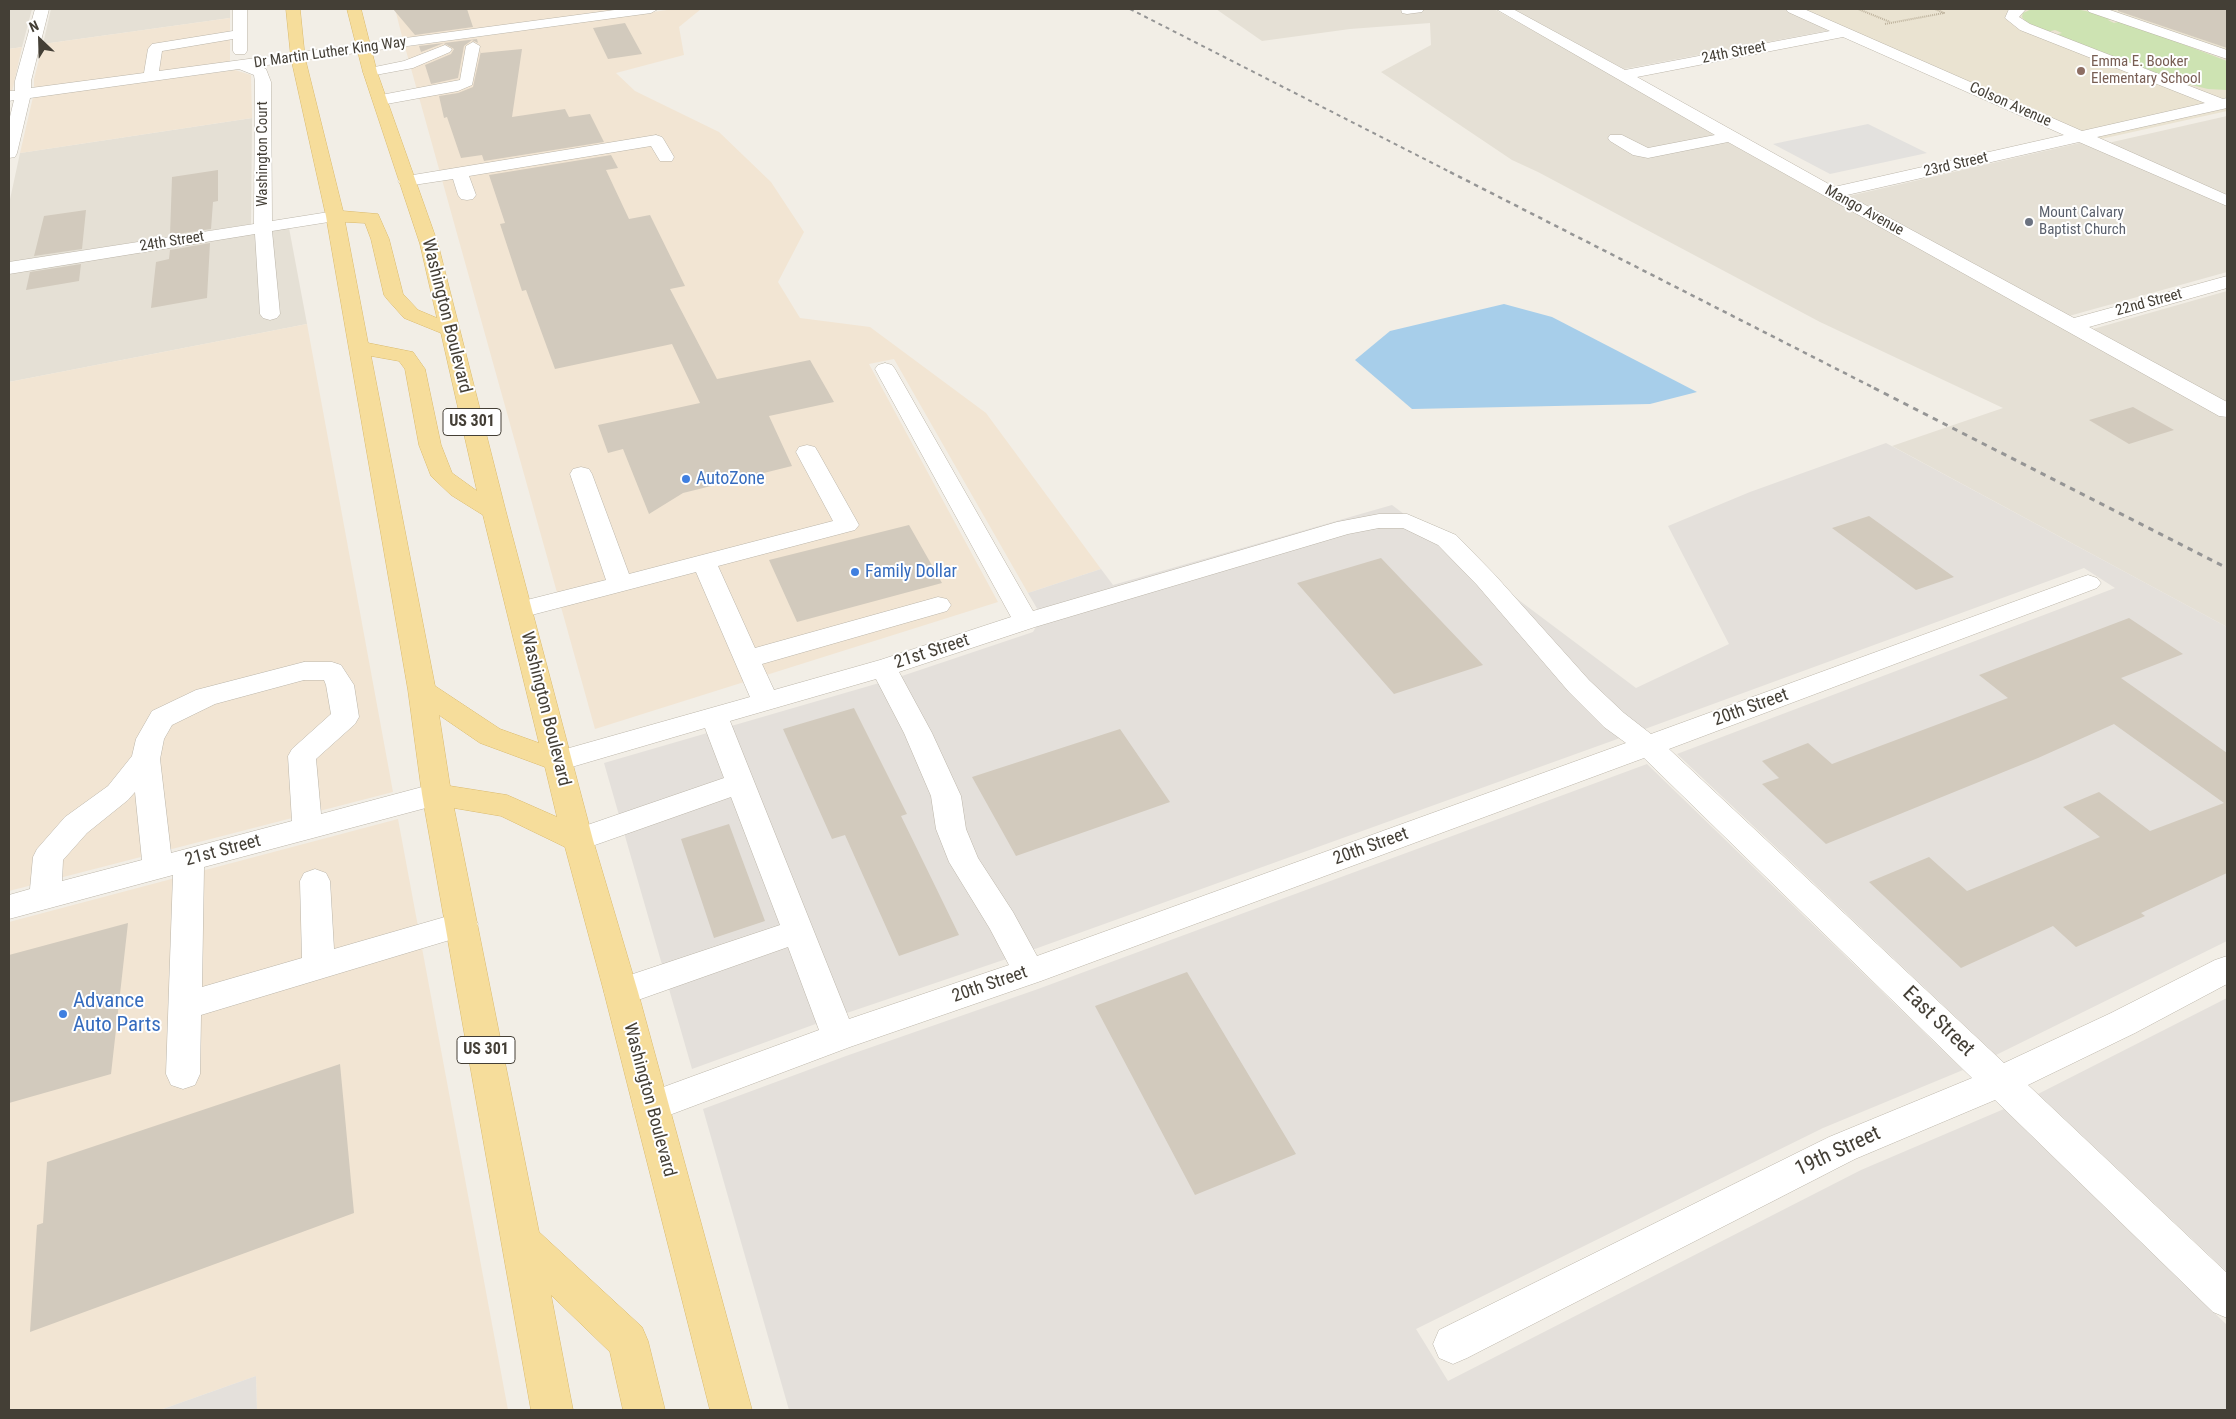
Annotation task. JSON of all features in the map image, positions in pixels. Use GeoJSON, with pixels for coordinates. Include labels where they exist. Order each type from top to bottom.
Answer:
{"type":"FeatureCollection","features":[{"type":"Feature","properties":{"kind":"main road","name":"US 301"},"geometry":{"type":"LineString","coordinates":[[293,9],[298,58],[335,216],[422,690],[437,794],[552,1410]]}},
{"type":"Feature","properties":{"kind":"main road","name":"Washington Boulevard"},"geometry":{"type":"LineString","coordinates":[[354,9],[370,72],[429,244],[494,512],[578,840],[621,992],[731,1410]]}},
{"type":"Feature","properties":{"kind":"main road"},"geometry":{"type":"LineString","coordinates":[[335,216],[372,218],[380,238],[394,295],[411,314],[450,330]]}},
{"type":"Feature","properties":{"kind":"main road"},"geometry":{"type":"LineString","coordinates":[[359,348],[406,356],[415,369],[430,445],[442,476],[459,490],[494,512]]}},
{"type":"Feature","properties":{"kind":"main road"},"geometry":{"type":"LineString","coordinates":[[422,690],[490,736],[558,761]]}},
{"type":"Feature","properties":{"kind":"main road"},"geometry":{"type":"LineString","coordinates":[[437,794],[507,806],[578,840]]}},
{"type":"Feature","properties":{"kind":"main road"},"geometry":{"type":"LineString","coordinates":[[522,1242],[628,1341],[644,1410]]}},
{"type":"Feature","properties":{"kind":"street"},"geometry":{"type":"LineString","coordinates":[[9,153],[16,96],[23,81],[42,9]]}},
{"type":"Feature","properties":{"kind":"street"},"geometry":{"type":"LineString","coordinates":[[240,9],[240,59]]}},
{"type":"Feature","properties":{"kind":"street","name":"Dr Martin Luther King Way"},"geometry":{"type":"LineString","coordinates":[[16,96],[151,78],[240,59],[298,58],[642,9]]}},
{"type":"Feature","properties":{"kind":"street","name":"Mango Avenue"},"geometry":{"type":"LineString","coordinates":[[1503,9],[1730,137],[2227,411]]}},
{"type":"Feature","properties":{"kind":"street","name":"Colson Avenue"},"geometry":{"type":"LineString","coordinates":[[1793,9],[2227,201]]}},
{"type":"Feature","properties":{"kind":"street"},"geometry":{"type":"LineString","coordinates":[[2019,9],[2014,11],[2012,18],[2025,27],[2224,103]]}},
{"type":"Feature","properties":{"kind":"street"},"geometry":{"type":"LineString","coordinates":[[2094,9],[2227,56]]}},
{"type":"Feature","properties":{"kind":"street"},"geometry":{"type":"LineString","coordinates":[[428,40],[435,48],[445,49],[473,46],[519,37],[522,33],[521,27]]}},
{"type":"Feature","properties":{"kind":"street","name":"24th Street"},"geometry":{"type":"LineString","coordinates":[[1623,75],[1845,32]]}},
{"type":"Feature","properties":{"kind":"street"},"geometry":{"type":"LineString","coordinates":[[151,78],[155,49],[157,47],[240,34]]}},
{"type":"Feature","properties":{"kind":"street"},"geometry":{"type":"LineString","coordinates":[[381,100],[458,86],[467,82],[473,46]]}},
{"type":"Feature","properties":{"kind":"street"},"geometry":{"type":"LineString","coordinates":[[370,72],[408,65],[445,49]]}},
{"type":"Feature","properties":{"kind":"street","name":"Washington Court"},"geometry":{"type":"LineString","coordinates":[[240,59],[261,72],[263,82],[263,227],[270,314]]}},
{"type":"Feature","properties":{"kind":"street"},"geometry":{"type":"LineString","coordinates":[[408,65],[419,76],[426,92]]}},
{"type":"Feature","properties":{"kind":"street","name":"23rd Street"},"geometry":{"type":"LineString","coordinates":[[1831,193],[2224,103]]}},
{"type":"Feature","properties":{"kind":"street"},"geometry":{"type":"LineString","coordinates":[[1616,138],[1639,151],[1648,153],[1730,137]]}},
{"type":"Feature","properties":{"kind":"street"},"geometry":{"type":"LineString","coordinates":[[407,181],[656,140],[666,156]]}},
{"type":"Feature","properties":{"kind":"street"},"geometry":{"type":"LineString","coordinates":[[459,172],[467,195]]}},
{"type":"Feature","properties":{"kind":"street","name":"24th Street"},"geometry":{"type":"LineString","coordinates":[[9,268],[335,216]]}},
{"type":"Feature","properties":{"kind":"street","name":"22nd Street"},"geometry":{"type":"LineString","coordinates":[[2072,325],[2227,282]]}},
{"type":"Feature","properties":{"kind":"street"},"geometry":{"type":"LineString","coordinates":[[886,369],[1026,621]]}},
{"type":"Feature","properties":{"kind":"street"},"geometry":{"type":"LineString","coordinates":[[520,610],[847,525],[807,452]]}},
{"type":"Feature","properties":{"kind":"street"},"geometry":{"type":"LineString","coordinates":[[580,474],[620,584]]}},
{"type":"Feature","properties":{"kind":"street","name":"21st Street"},"geometry":{"type":"LineString","coordinates":[[558,761],[766,703],[883,668],[1026,621],[1345,527],[1379,521],[1407,521],[1447,540],[1486,580],[1579,686],[1614,720],[1648,746]]}},
{"type":"Feature","properties":{"kind":"street"},"geometry":{"type":"LineString","coordinates":[[704,563],[766,703]]}},
{"type":"Feature","properties":{"kind":"street","name":"20th Street"},"geometry":{"type":"LineString","coordinates":[[651,1107],[839,1037],[1029,972],[2088,583]]}},
{"type":"Feature","properties":{"kind":"street"},"geometry":{"type":"LineString","coordinates":[[747,659],[938,605]]}},
{"type":"Feature","properties":{"kind":"street"},"geometry":{"type":"LineString","coordinates":[[883,668],[918,733],[946,796],[951,829],[964,862],[1002,920],[1029,972]]}},
{"type":"Feature","properties":{"kind":"street"},"geometry":{"type":"LineString","coordinates":[[158,868],[146,759],[150,739],[162,718],[206,697],[304,672],[332,671],[340,685],[346,717],[302,756],[307,829]]}},
{"type":"Feature","properties":{"kind":"street"},"geometry":{"type":"LineString","coordinates":[[715,717],[839,1037]]}},
{"type":"Feature","properties":{"kind":"street","name":"East Street"},"geometry":{"type":"LineString","coordinates":[[1648,746],[2227,1299]]}},
{"type":"Feature","properties":{"kind":"street"},"geometry":{"type":"LineString","coordinates":[[46,897],[48,858],[76,825],[118,793],[146,759]]}},
{"type":"Feature","properties":{"kind":"street"},"geometry":{"type":"LineString","coordinates":[[578,840],[740,783]]}},
{"type":"Feature","properties":{"kind":"street","name":"21st Street"},"geometry":{"type":"LineString","coordinates":[[9,907],[437,794]]}},
{"type":"Feature","properties":{"kind":"street"},"geometry":{"type":"LineString","coordinates":[[183,1074],[189,859]]}},
{"type":"Feature","properties":{"kind":"street"},"geometry":{"type":"LineString","coordinates":[[315,881],[319,966]]}},
{"type":"Feature","properties":{"kind":"street"},"geometry":{"type":"LineString","coordinates":[[185,1006],[462,924]]}},
{"type":"Feature","properties":{"kind":"street"},"geometry":{"type":"LineString","coordinates":[[621,992],[798,931]]}},
{"type":"Feature","properties":{"kind":"street","name":"19th Street"},"geometry":{"type":"LineString","coordinates":[[1453,1344],[1842,1148],[2000,1082],[2123,1023],[2227,969]]}},
{"type":"Feature","properties":{"kind":"path"},"geometry":{"type":"LineString","coordinates":[[1858,9],[1892,23]]}},
{"type":"Feature","properties":{"kind":"path"},"geometry":{"type":"LineString","coordinates":[[1845,32],[1944,13],[1935,9]]}},
{"type":"Feature","properties":{"kind":"shaded area"},"geometry":{"type":"Polygon","coordinates":[[[9,9],[32,9],[22,47],[9,49],[9,9]]]}},
{"type":"Feature","properties":{"kind":"shaded area"},"geometry":{"type":"Polygon","coordinates":[[[51,9],[230,9],[230,18],[43,44],[51,9]]]}},
{"type":"Feature","properties":{"kind":"shaded area"},"geometry":{"type":"Polygon","coordinates":[[[395,9],[627,9],[403,40],[395,9]]]}},
{"type":"Feature","properties":{"kind":"shaded area"},"geometry":{"type":"Polygon","coordinates":[[[674,9],[701,9],[679,27],[684,55],[616,73],[635,91],[719,132],[771,182],[804,232],[778,282],[800,318],[870,327],[986,413],[1101,569],[1028,593],[894,359],[869,364],[998,602],[595,729],[405,47],[674,9]]]}},
{"type":"Feature","properties":{"kind":"shaded area"},"geometry":{"type":"Polygon","coordinates":[[[1216,9],[1494,9],[1615,76],[1722,139],[2227,419],[2227,627],[1892,446],[2003,408],[1820,322],[1512,160],[1381,72],[1431,45],[1430,23],[1350,29],[1262,41],[1216,9]]]}},
{"type":"Feature","properties":{"kind":"shaded area"},"geometry":{"type":"Polygon","coordinates":[[[1513,9],[1783,9],[1831,30],[1624,69],[1513,9]]]}},
{"type":"Feature","properties":{"kind":"shaded area","name":"Emma E. Booker Elementary School"},"geometry":{"type":"Polygon","coordinates":[[[1793,9],[2227,9],[2227,111],[2092,141],[1793,9]]]}},
{"type":"Feature","properties":{"kind":"shaded area"},"geometry":{"type":"Polygon","coordinates":[[[230,18],[230,63],[34,89],[34,79],[43,44],[230,18]]]}},
{"type":"Feature","properties":{"kind":"shaded area"},"geometry":{"type":"Polygon","coordinates":[[[22,47],[12,92],[9,93],[9,49],[22,47]]]}},
{"type":"Feature","properties":{"kind":"shaded area"},"geometry":{"type":"Polygon","coordinates":[[[235,70],[251,75],[252,118],[20,153],[33,97],[235,70]]]}},
{"type":"Feature","properties":{"kind":"shaded area"},"geometry":{"type":"Polygon","coordinates":[[[2227,116],[2227,196],[2108,143],[2227,116]]]}},
{"type":"Feature","properties":{"kind":"shaded area"},"geometry":{"type":"Polygon","coordinates":[[[252,118],[251,224],[9,262],[9,204],[20,153],[252,118]]]}},
{"type":"Feature","properties":{"kind":"shaded area"},"geometry":{"type":"Polygon","coordinates":[[[1868,124],[1927,153],[1830,174],[1773,144],[1868,124]]]}},
{"type":"Feature","properties":{"kind":"shaded area"},"geometry":{"type":"Polygon","coordinates":[[[2084,142],[2227,206],[2227,272],[2069,316],[1849,196],[2084,142]]]}},
{"type":"Feature","properties":{"kind":"shaded area"},"geometry":{"type":"Polygon","coordinates":[[[289,228],[307,324],[9,382],[9,273],[289,228]]]}},
{"type":"Feature","properties":{"kind":"shaded area"},"geometry":{"type":"Polygon","coordinates":[[[2227,291],[2227,403],[2093,329],[2227,291]]]}},
{"type":"Feature","properties":{"kind":"shaded area"},"geometry":{"type":"Polygon","coordinates":[[[307,324],[393,792],[9,891],[9,382],[307,324]]]}},
{"type":"Feature","properties":{"kind":"shaded area"},"geometry":{"type":"Polygon","coordinates":[[[1886,443],[2227,627],[2227,941],[1996,1055],[1677,754],[2115,588],[2084,568],[1021,954],[832,1018],[692,1069],[604,763],[893,679],[1033,632],[1042,617],[1028,593],[1101,569],[1113,585],[1392,505],[1636,688],[1729,644],[1668,526],[1750,492],[1886,443]]]}},
{"type":"Feature","properties":{"kind":"shaded area"},"geometry":{"type":"Polygon","coordinates":[[[1647,764],[1963,1070],[1823,1128],[1416,1329],[1448,1381],[1861,1170],[2004,1109],[2227,1325],[2227,1410],[789,1410],[703,1109],[846,1056],[1038,989],[1647,764]]]}},
{"type":"Feature","properties":{"kind":"shaded area"},"geometry":{"type":"Polygon","coordinates":[[[398,819],[508,1410],[257,1410],[256,1376],[160,1410],[9,1410],[9,922],[398,819]]]}},
{"type":"Feature","properties":{"kind":"shaded area"},"geometry":{"type":"Polygon","coordinates":[[[2227,998],[2227,1272],[2038,1094],[2227,998]]]}},
{"type":"Feature","properties":{"kind":"shaded area"},"geometry":{"type":"Polygon","coordinates":[[[256,1376],[257,1410],[160,1410],[256,1376]]]}},
{"type":"Feature","properties":{"kind":"green space"},"geometry":{"type":"Polygon","coordinates":[[[2032,9],[2076,9],[2100,14],[2114,18],[2108,20],[2114,23],[2122,21],[2227,61],[2227,90],[2208,89],[2167,79],[2174,77],[2167,74],[2157,75],[2055,35],[2062,33],[2055,30],[2047,32],[2027,23],[2022,17],[2023,13],[2032,9]]]}},
{"type":"Feature","properties":{"kind":"water"},"geometry":{"type":"Polygon","coordinates":[[[1504,304],[1552,317],[1697,392],[1650,404],[1412,409],[1355,360],[1390,331],[1504,304]]]}},
{"type":"Feature","properties":{"kind":"building"},"geometry":{"type":"Polygon","coordinates":[[[393,9],[467,9],[473,27],[415,35],[393,9]]]}},
{"type":"Feature","properties":{"kind":"building"},"geometry":{"type":"Polygon","coordinates":[[[2118,9],[2227,9],[2227,48],[2118,11],[2118,9]]]}},
{"type":"Feature","properties":{"kind":"building"},"geometry":{"type":"Polygon","coordinates":[[[625,23],[642,54],[608,59],[593,28],[625,23]]]}},
{"type":"Feature","properties":{"kind":"building"},"geometry":{"type":"Polygon","coordinates":[[[477,39],[478,43],[472,40],[464,46],[458,78],[431,84],[425,65],[451,54],[454,49],[444,43],[421,52],[419,46],[477,39]]]}},
{"type":"Feature","properties":{"kind":"building"},"geometry":{"type":"Polygon","coordinates":[[[522,49],[512,117],[565,109],[569,117],[590,114],[604,142],[484,161],[482,155],[461,158],[447,117],[444,118],[439,96],[458,93],[473,87],[481,51],[481,53],[522,49]]]}},
{"type":"Feature","properties":{"kind":"building"},"geometry":{"type":"Polygon","coordinates":[[[611,155],[618,168],[606,170],[629,219],[650,215],[685,286],[670,289],[717,379],[810,360],[834,402],[769,416],[792,466],[683,493],[649,514],[623,449],[608,453],[598,425],[700,403],[672,344],[555,369],[526,290],[522,291],[500,224],[505,223],[489,175],[611,155]]]}},
{"type":"Feature","properties":{"kind":"building"},"geometry":{"type":"Polygon","coordinates":[[[218,170],[218,201],[213,202],[211,229],[170,235],[172,177],[218,170]]]}},
{"type":"Feature","properties":{"kind":"building"},"geometry":{"type":"Polygon","coordinates":[[[86,210],[82,249],[34,256],[44,216],[86,210]]]}},
{"type":"Feature","properties":{"kind":"building"},"geometry":{"type":"Polygon","coordinates":[[[210,243],[207,298],[151,308],[156,262],[169,259],[170,250],[210,243]]]}},
{"type":"Feature","properties":{"kind":"building"},"geometry":{"type":"Polygon","coordinates":[[[81,264],[79,281],[26,290],[30,272],[81,264]]]}},
{"type":"Feature","properties":{"kind":"building"},"geometry":{"type":"Polygon","coordinates":[[[2133,407],[2174,430],[2129,444],[2089,420],[2133,407]]]}},
{"type":"Feature","properties":{"kind":"building"},"geometry":{"type":"Polygon","coordinates":[[[1869,516],[1954,577],[1916,590],[1832,528],[1869,516]]]}},
{"type":"Feature","properties":{"kind":"building","name":"Family Dollar"},"geometry":{"type":"Polygon","coordinates":[[[909,525],[942,583],[797,622],[769,560],[909,525]]]}},
{"type":"Feature","properties":{"kind":"building"},"geometry":{"type":"Polygon","coordinates":[[[1381,558],[1483,665],[1394,694],[1297,583],[1381,558]]]}},
{"type":"Feature","properties":{"kind":"building"},"geometry":{"type":"Polygon","coordinates":[[[2129,618],[2183,654],[2121,678],[2227,753],[2227,873],[2141,913],[2145,916],[2076,947],[2053,926],[1961,968],[1869,882],[1929,857],[1967,891],[2100,837],[2063,807],[2099,792],[2150,831],[2224,803],[2114,724],[2038,758],[1826,844],[1762,784],[1779,778],[1762,761],[1808,743],[1832,764],[2008,698],[1979,675],[2129,618]]]}},
{"type":"Feature","properties":{"kind":"building"},"geometry":{"type":"Polygon","coordinates":[[[854,708],[907,814],[901,816],[959,935],[899,956],[845,835],[832,839],[783,729],[854,708]]]}},
{"type":"Feature","properties":{"kind":"building"},"geometry":{"type":"Polygon","coordinates":[[[1120,729],[1170,802],[1016,856],[972,777],[1120,729]]]}},
{"type":"Feature","properties":{"kind":"building"},"geometry":{"type":"Polygon","coordinates":[[[729,824],[765,921],[714,938],[681,839],[729,824]]]}},
{"type":"Feature","properties":{"kind":"building","name":"Advance Auto Parts"},"geometry":{"type":"Polygon","coordinates":[[[128,923],[111,1074],[9,1103],[9,955],[128,923]]]}},
{"type":"Feature","properties":{"kind":"building"},"geometry":{"type":"Polygon","coordinates":[[[1187,972],[1296,1154],[1195,1195],[1095,1006],[1187,972]]]}},
{"type":"Feature","properties":{"kind":"building"},"geometry":{"type":"Polygon","coordinates":[[[340,1064],[354,1213],[30,1332],[37,1225],[43,1223],[47,1162],[340,1064]]]}},
{"type":"Feature","properties":{"kind":"railway"},"geometry":{"type":"LineString","coordinates":[[1130,9],[1452,173]]}},
{"type":"Feature","properties":{"kind":"railway"},"geometry":{"type":"LineString","coordinates":[[1450,172],[1876,389]]}},
{"type":"Feature","properties":{"kind":"railway"},"geometry":{"type":"LineString","coordinates":[[1874,388],[2227,568]]}},
{"type":"Feature","properties":{"kind":"place","name":"Emma E. Booker Elementary School"},"geometry":{"type":"Point","coordinates":[2081,71]}},
{"type":"Feature","properties":{"kind":"place","name":"Mount Calvary Baptist Church"},"geometry":{"type":"Point","coordinates":[2029,222]}},
{"type":"Feature","properties":{"kind":"place","name":"AutoZone"},"geometry":{"type":"Point","coordinates":[686,479]}},
{"type":"Feature","properties":{"kind":"place","name":"Family Dollar"},"geometry":{"type":"Point","coordinates":[855,572]}},
{"type":"Feature","properties":{"kind":"place","name":"Advance Auto Parts"},"geometry":{"type":"Point","coordinates":[63,1014]}}]}
